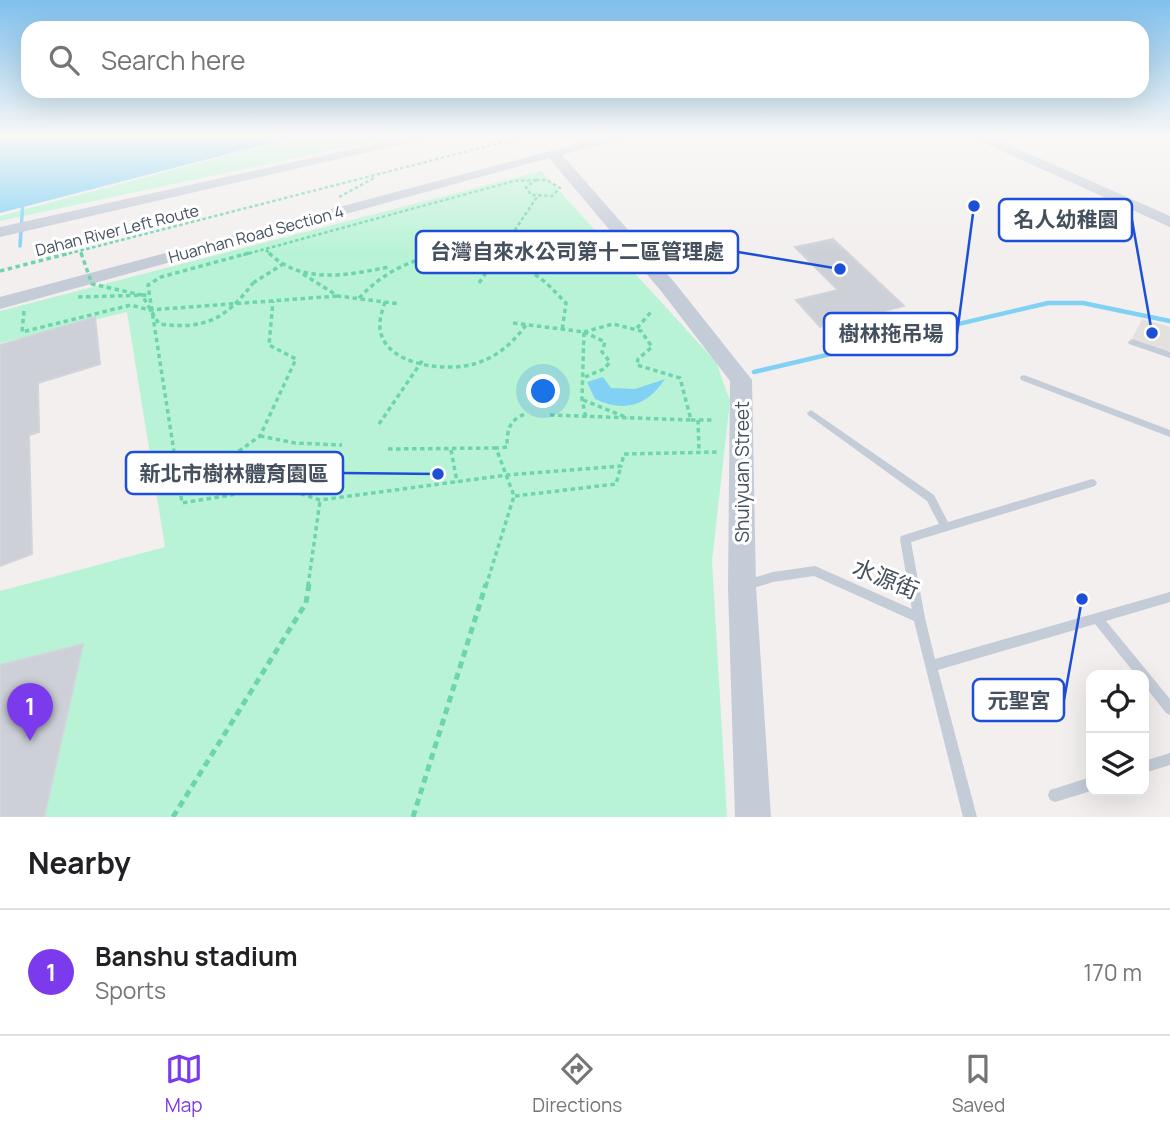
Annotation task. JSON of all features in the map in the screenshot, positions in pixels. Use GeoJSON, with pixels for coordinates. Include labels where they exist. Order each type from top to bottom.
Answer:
{"type":"FeatureCollection","features":[{"type":"Feature","properties":{"kind":"street"},"geometry":{"type":"LineString","coordinates":[[0,232],[254,175]]}},
{"type":"Feature","properties":{"kind":"street","name":"Huanhan Road Section 4"},"geometry":{"type":"LineString","coordinates":[[6,307],[474,175]]}},
{"type":"Feature","properties":{"kind":"street","name":"Shuiyuan Street"},"geometry":{"type":"LineString","coordinates":[[571,175],[668,287],[741,380],[742,587],[752,817]]}},
{"type":"Feature","properties":{"kind":"street"},"geometry":{"type":"LineString","coordinates":[[1064,175],[1170,222]]}},
{"type":"Feature","properties":{"kind":"lane"},"geometry":{"type":"LineString","coordinates":[[1132,342],[1170,355]]}},
{"type":"Feature","properties":{"kind":"lane"},"geometry":{"type":"LineString","coordinates":[[1024,378],[1170,434]]}},
{"type":"Feature","properties":{"kind":"lane"},"geometry":{"type":"LineString","coordinates":[[811,413],[931,498],[945,527]]}},
{"type":"Feature","properties":{"kind":"lane","name":"水源街"},"geometry":{"type":"LineString","coordinates":[[919,618],[905,539],[1092,483]]}},
{"type":"Feature","properties":{"kind":"lane","name":"水源街"},"geometry":{"type":"LineString","coordinates":[[742,587],[773,577],[815,571],[919,618]]}},
{"type":"Feature","properties":{"kind":"lane"},"geometry":{"type":"LineString","coordinates":[[931,666],[1170,597]]}},
{"type":"Feature","properties":{"kind":"lane"},"geometry":{"type":"LineString","coordinates":[[919,618],[970,817]]}},
{"type":"Feature","properties":{"kind":"lane"},"geometry":{"type":"LineString","coordinates":[[1097,618],[1138,670]]}},
{"type":"Feature","properties":{"kind":"lane"},"geometry":{"type":"LineString","coordinates":[[1149,683],[1170,709]]}},
{"type":"Feature","properties":{"kind":"lane"},"geometry":{"type":"LineString","coordinates":[[1149,765],[1170,759]]}},
{"type":"Feature","properties":{"kind":"lane"},"geometry":{"type":"LineString","coordinates":[[1055,795],[1086,786]]}},
{"type":"Feature","properties":{"kind":"path","name":"Dahan River Left Route"},"geometry":{"type":"LineString","coordinates":[[0,271],[376,175]]}},
{"type":"Feature","properties":{"kind":"path"},"geometry":{"type":"LineString","coordinates":[[536,180],[528,184],[526,190],[537,197],[552,196],[560,188],[552,181],[536,180],[514,181],[161,277],[148,285],[149,310],[182,503],[280,487],[320,500],[507,475],[621,466]]}},
{"type":"Feature","properties":{"kind":"path"},"geometry":{"type":"LineString","coordinates":[[479,283],[537,197]]}},
{"type":"Feature","properties":{"kind":"path"},"geometry":{"type":"LineString","coordinates":[[266,250],[283,264],[338,296]]}},
{"type":"Feature","properties":{"kind":"path"},"geometry":{"type":"LineString","coordinates":[[81,252],[92,284],[142,295],[159,324],[192,325],[220,317],[231,311],[253,283],[283,264]]}},
{"type":"Feature","properties":{"kind":"path"},"geometry":{"type":"LineString","coordinates":[[300,272],[345,275],[444,254],[498,258],[537,275],[566,303],[562,331]]}},
{"type":"Feature","properties":{"kind":"path"},"geometry":{"type":"LineString","coordinates":[[359,298],[372,281],[398,265]]}},
{"type":"Feature","properties":{"kind":"path"},"geometry":{"type":"LineString","coordinates":[[71,296],[148,295]]}},
{"type":"Feature","properties":{"kind":"path"},"geometry":{"type":"LineString","coordinates":[[6,307],[25,308],[22,332],[131,305],[149,310],[338,296],[400,304]]}},
{"type":"Feature","properties":{"kind":"path"},"geometry":{"type":"LineString","coordinates":[[180,493],[260,436],[296,359],[269,345],[273,328],[273,301]]}},
{"type":"Feature","properties":{"kind":"path"},"geometry":{"type":"LineString","coordinates":[[385,302],[379,320],[380,333],[389,345],[420,364],[445,368],[472,365],[498,354],[516,339],[526,325]]}},
{"type":"Feature","properties":{"kind":"path"},"geometry":{"type":"LineString","coordinates":[[636,328],[651,312]]}},
{"type":"Feature","properties":{"kind":"path"},"geometry":{"type":"LineString","coordinates":[[513,323],[584,332],[612,323],[636,328],[650,338],[652,347],[638,359],[637,365],[680,378],[691,420]]}},
{"type":"Feature","properties":{"kind":"path"},"geometry":{"type":"LineString","coordinates":[[584,332],[604,342],[603,352],[610,362],[604,369],[584,377]]}},
{"type":"Feature","properties":{"kind":"path"},"geometry":{"type":"LineString","coordinates":[[584,332],[582,399],[586,418]]}},
{"type":"Feature","properties":{"kind":"path"},"geometry":{"type":"LineString","coordinates":[[379,424],[424,358]]}},
{"type":"Feature","properties":{"kind":"path"},"geometry":{"type":"LineString","coordinates":[[582,399],[630,418]]}},
{"type":"Feature","properties":{"kind":"path"},"geometry":{"type":"LineString","coordinates":[[388,449],[507,447],[507,428],[516,417],[527,413]]}},
{"type":"Feature","properties":{"kind":"path"},"geometry":{"type":"LineString","coordinates":[[550,415],[715,420]]}},
{"type":"Feature","properties":{"kind":"path"},"geometry":{"type":"LineString","coordinates":[[698,420],[699,452]]}},
{"type":"Feature","properties":{"kind":"path"},"geometry":{"type":"LineString","coordinates":[[260,436],[295,443],[342,444]]}},
{"type":"Feature","properties":{"kind":"path"},"geometry":{"type":"LineString","coordinates":[[413,817],[514,496],[496,448]]}},
{"type":"Feature","properties":{"kind":"path"},"geometry":{"type":"LineString","coordinates":[[451,449],[457,482]]}},
{"type":"Feature","properties":{"kind":"path"},"geometry":{"type":"LineString","coordinates":[[514,496],[616,484],[624,454],[743,452]]}},
{"type":"Feature","properties":{"kind":"path"},"geometry":{"type":"LineString","coordinates":[[173,817],[306,603],[320,500]]}},
{"type":"Feature","properties":{"kind":"shaded area"},"geometry":{"type":"Polygon","coordinates":[[[1142,319],[1170,327],[1170,353],[1132,339],[1142,319]]]}},
{"type":"Feature","properties":{"kind":"green space"},"geometry":{"type":"Polygon","coordinates":[[[153,175],[216,175],[0,221],[0,216],[153,175]]]}},
{"type":"Feature","properties":{"kind":"green space"},"geometry":{"type":"Polygon","coordinates":[[[525,175],[545,175],[716,362],[730,401],[712,561],[727,817],[0,817],[0,591],[165,547],[127,312],[0,343],[0,311],[525,175]]]}},
{"type":"Feature","properties":{"kind":"water"},"geometry":{"type":"Polygon","coordinates":[[[0,175],[147,175],[0,213],[0,175]]]}},
{"type":"Feature","properties":{"kind":"water"},"geometry":{"type":"Polygon","coordinates":[[[603,377],[611,388],[635,389],[665,379],[643,401],[616,406],[595,399],[587,382],[603,377]]]}},
{"type":"Feature","properties":{"kind":"building"},"geometry":{"type":"Polygon","coordinates":[[[833,239],[904,306],[820,327],[796,300],[838,290],[795,247],[833,239]]]}},
{"type":"Feature","properties":{"kind":"building"},"geometry":{"type":"Polygon","coordinates":[[[95,317],[100,364],[38,383],[39,432],[29,435],[32,554],[0,566],[0,345],[95,317]]]}},
{"type":"Feature","properties":{"kind":"building"},"geometry":{"type":"Polygon","coordinates":[[[83,644],[44,817],[0,817],[0,665],[83,644]]]}},
{"type":"Feature","properties":{"kind":"waterway"},"geometry":{"type":"LineString","coordinates":[[20,246],[23,200]]}},
{"type":"Feature","properties":{"kind":"waterway"},"geometry":{"type":"LineString","coordinates":[[754,372],[1048,303],[1083,303],[1170,321]]}},
{"type":"Feature","properties":{"kind":"place","name":"樹林拖吊場"},"geometry":{"type":"Point","coordinates":[974,206]}},
{"type":"Feature","properties":{"kind":"place","name":"台灣自來水公司第十二區管理處"},"geometry":{"type":"Point","coordinates":[840,269]}},
{"type":"Feature","properties":{"kind":"place","name":"名人幼稚園"},"geometry":{"type":"Point","coordinates":[1152,333]}},
{"type":"Feature","properties":{"kind":"place","name":"新北市樹林體育園區"},"geometry":{"type":"Point","coordinates":[438,474]}},
{"type":"Feature","properties":{"kind":"place","name":"元聖宮"},"geometry":{"type":"Point","coordinates":[1082,599]}},
{"type":"Feature","properties":{"kind":"place","name":"Banshu stadium"},"geometry":{"type":"Point","coordinates":[30,741]}}]}
